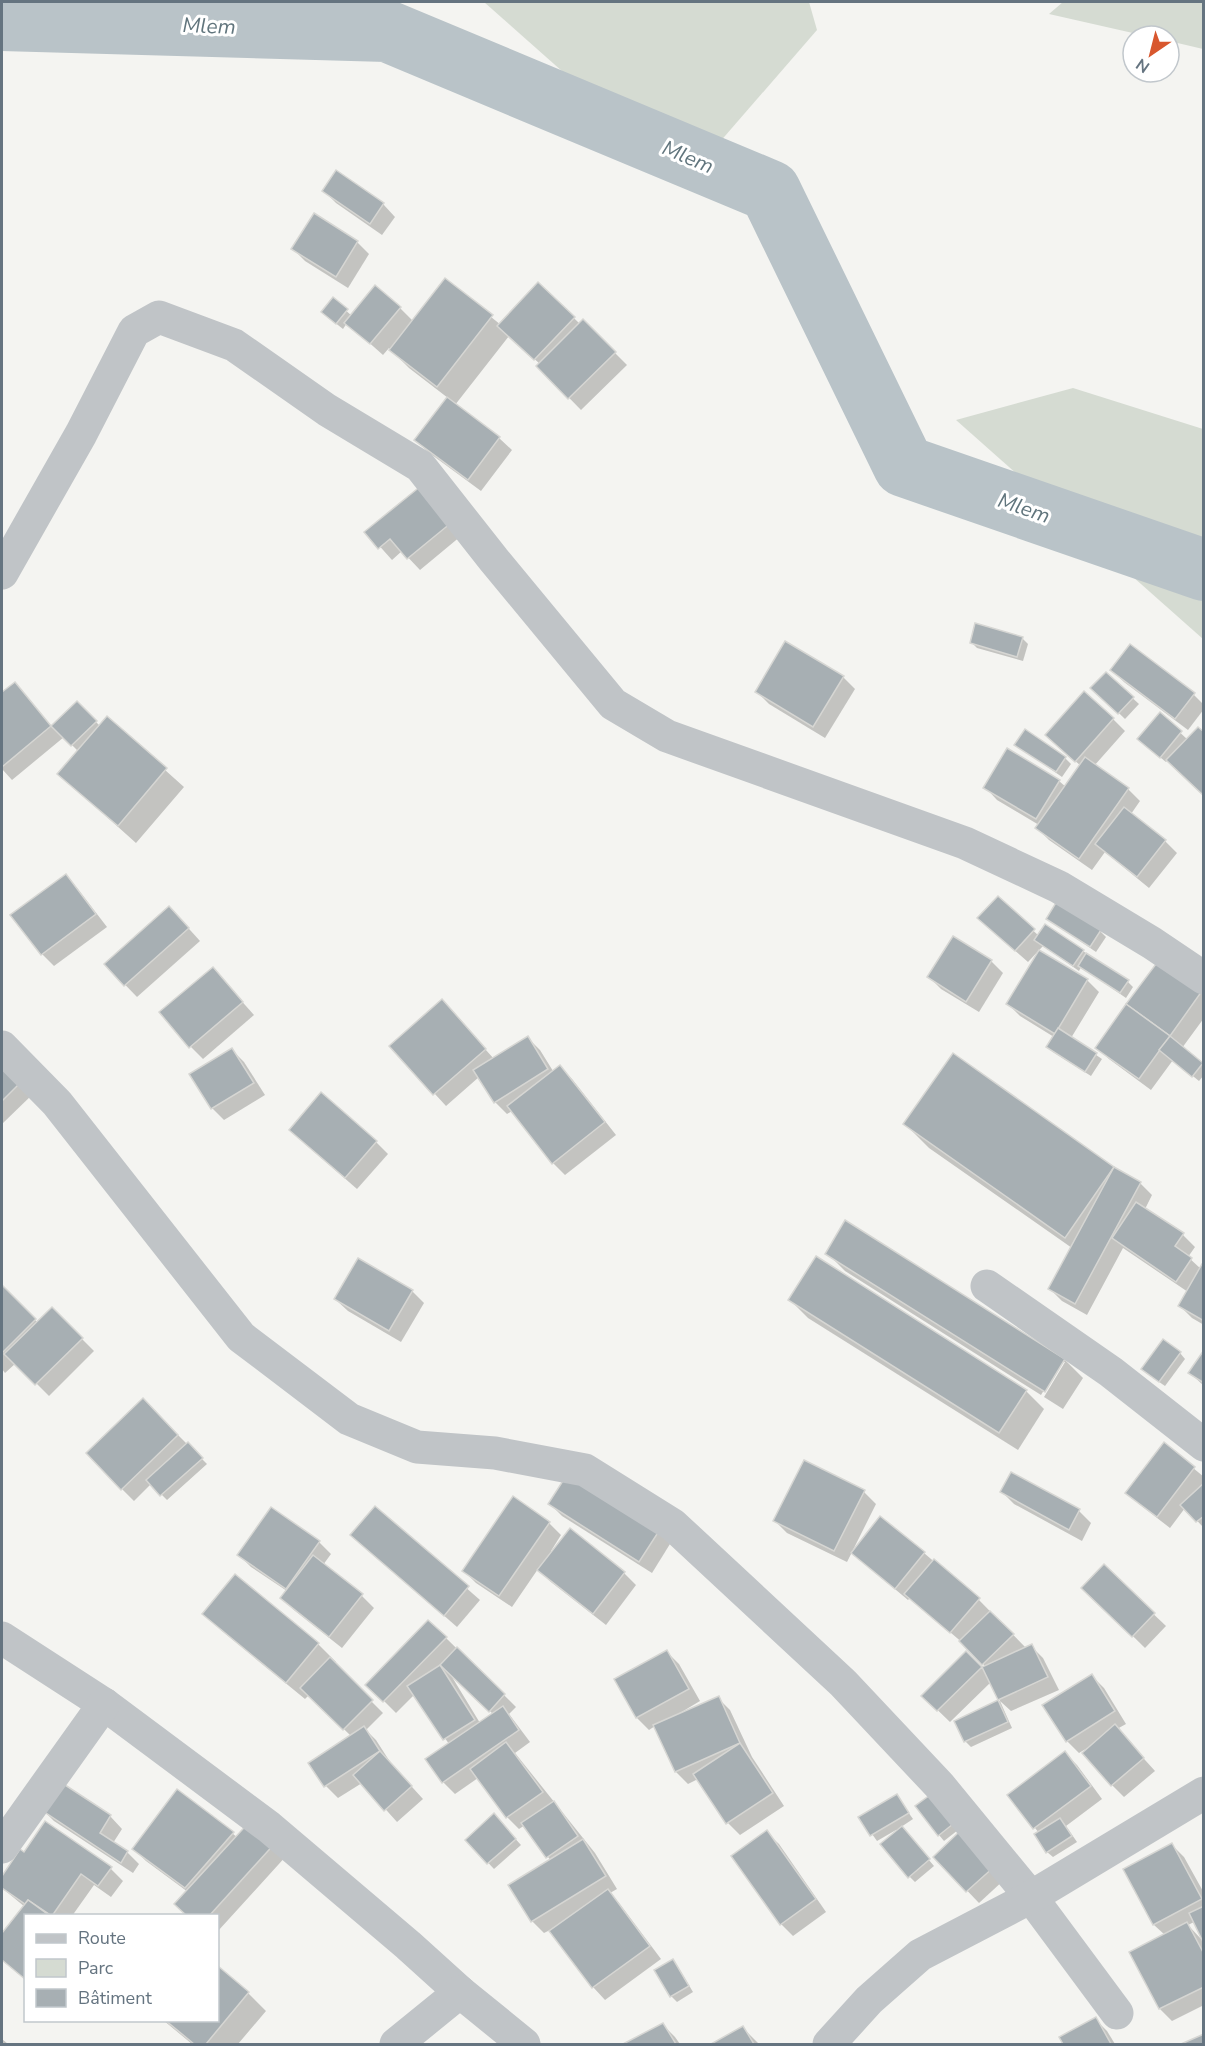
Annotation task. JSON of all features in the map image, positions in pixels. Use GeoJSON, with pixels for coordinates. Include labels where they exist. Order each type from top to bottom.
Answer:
{"type":"FeatureCollection","features":[{"type":"Feature","properties":{"kind":"street"},"geometry":{"type":"LineString","coordinates":[[2,573],[81,434],[134,331],[159,317],[234,345],[327,410],[420,466],[613,704],[667,736],[965,843],[1059,886],[1152,943],[1203,978]]}},
{"type":"Feature","properties":{"kind":"street"},"geometry":{"type":"LineString","coordinates":[[2,1047],[57,1103],[241,1337],[349,1419],[417,1447],[495,1453],[585,1470],[673,1525],[843,1683],[939,1785],[1031,1897],[1117,2013]]}},
{"type":"Feature","properties":{"kind":"street"},"geometry":{"type":"LineString","coordinates":[[987,1286],[1111,1372],[1203,1445]]}},
{"type":"Feature","properties":{"kind":"street"},"geometry":{"type":"LineString","coordinates":[[2,1638],[104,1704],[269,1827],[460,1992],[524,2044]]}},
{"type":"Feature","properties":{"kind":"street"},"geometry":{"type":"LineString","coordinates":[[2,1847],[104,1704]]}},
{"type":"Feature","properties":{"kind":"street"},"geometry":{"type":"LineString","coordinates":[[829,2044],[869,2000],[920,1955],[1031,1897],[1203,1793]]}},
{"type":"Feature","properties":{"kind":"street"},"geometry":{"type":"LineString","coordinates":[[396,2044],[460,1992]]}},
{"type":"Feature","properties":{"kind":"green space"},"geometry":{"type":"Polygon","coordinates":[[[484,2],[809,2],[817,30],[686,181],[484,2]]]}},
{"type":"Feature","properties":{"kind":"green space"},"geometry":{"type":"Polygon","coordinates":[[[1063,2],[1203,2],[1203,49],[1181,44],[1181,24],[1121,24],[1121,30],[1049,14],[1063,2]]]}},
{"type":"Feature","properties":{"kind":"green space"},"geometry":{"type":"Polygon","coordinates":[[[1073,388],[1203,429],[1203,639],[956,420],[1073,388]]]}},
{"type":"Feature","properties":{"kind":"building"},"geometry":{"type":"Polygon","coordinates":[[[336,170],[384,203],[370,224],[322,191],[336,170]]]}},
{"type":"Feature","properties":{"kind":"building"},"geometry":{"type":"Polygon","coordinates":[[[314,213],[358,241],[336,277],[291,249],[314,213]]]}},
{"type":"Feature","properties":{"kind":"building"},"geometry":{"type":"Polygon","coordinates":[[[445,278],[493,315],[437,387],[389,350],[445,278]]]}},
{"type":"Feature","properties":{"kind":"building"},"geometry":{"type":"Polygon","coordinates":[[[538,282],[575,317],[534,360],[497,326],[538,282]]]}},
{"type":"Feature","properties":{"kind":"building"},"geometry":{"type":"Polygon","coordinates":[[[375,285],[401,307],[370,344],[344,323],[375,285]]]}},
{"type":"Feature","properties":{"kind":"building"},"geometry":{"type":"Polygon","coordinates":[[[333,297],[348,309],[336,324],[321,312],[333,297]]]}},
{"type":"Feature","properties":{"kind":"building"},"geometry":{"type":"Polygon","coordinates":[[[583,319],[616,352],[568,399],[536,366],[583,319]]]}},
{"type":"Feature","properties":{"kind":"building"},"geometry":{"type":"Polygon","coordinates":[[[447,397],[500,437],[468,480],[414,440],[447,397]]]}},
{"type":"Feature","properties":{"kind":"building"},"geometry":{"type":"Polygon","coordinates":[[[427,481],[457,518],[407,559],[390,539],[378,549],[364,532],[427,481]]]}},
{"type":"Feature","properties":{"kind":"building"},"geometry":{"type":"Polygon","coordinates":[[[975,623],[1023,637],[1017,657],[970,643],[975,623]]]}},
{"type":"Feature","properties":{"kind":"building"},"geometry":{"type":"Polygon","coordinates":[[[785,641],[844,676],[813,727],[755,692],[785,641]]]}},
{"type":"Feature","properties":{"kind":"building"},"geometry":{"type":"Polygon","coordinates":[[[1130,644],[1195,693],[1175,719],[1110,670],[1130,644]]]}},
{"type":"Feature","properties":{"kind":"building"},"geometry":{"type":"Polygon","coordinates":[[[1106,672],[1134,697],[1118,714],[1090,688],[1106,672]]]}},
{"type":"Feature","properties":{"kind":"building"},"geometry":{"type":"Polygon","coordinates":[[[15,682],[51,726],[2,767],[2,692],[15,682]]]}},
{"type":"Feature","properties":{"kind":"building"},"geometry":{"type":"Polygon","coordinates":[[[1084,691],[1114,718],[1075,762],[1045,735],[1084,691]]]}},
{"type":"Feature","properties":{"kind":"building"},"geometry":{"type":"Polygon","coordinates":[[[77,701],[97,721],[71,746],[51,726],[77,701]]]}},
{"type":"Feature","properties":{"kind":"building"},"geometry":{"type":"Polygon","coordinates":[[[1160,712],[1182,731],[1160,758],[1137,739],[1160,712]]]}},
{"type":"Feature","properties":{"kind":"building"},"geometry":{"type":"Polygon","coordinates":[[[107,716],[167,768],[118,826],[57,774],[107,716]]]}},
{"type":"Feature","properties":{"kind":"building"},"geometry":{"type":"Polygon","coordinates":[[[1198,727],[1204,732],[1204,796],[1166,760],[1198,727]]]}},
{"type":"Feature","properties":{"kind":"building"},"geometry":{"type":"Polygon","coordinates":[[[1025,729],[1066,757],[1056,772],[1014,745],[1025,729]]]}},
{"type":"Feature","properties":{"kind":"building"},"geometry":{"type":"Polygon","coordinates":[[[1007,748],[1060,780],[1036,819],[983,788],[1007,748]]]}},
{"type":"Feature","properties":{"kind":"building"},"geometry":{"type":"Polygon","coordinates":[[[1085,757],[1129,788],[1079,859],[1035,828],[1085,757]]]}},
{"type":"Feature","properties":{"kind":"building"},"geometry":{"type":"Polygon","coordinates":[[[1124,807],[1166,840],[1137,877],[1095,844],[1124,807]]]}},
{"type":"Feature","properties":{"kind":"building"},"geometry":{"type":"Polygon","coordinates":[[[66,874],[96,914],[41,955],[10,915],[66,874]]]}},
{"type":"Feature","properties":{"kind":"building"},"geometry":{"type":"Polygon","coordinates":[[[998,896],[1035,929],[1015,951],[977,918],[998,896]]]}},
{"type":"Feature","properties":{"kind":"building"},"geometry":{"type":"Polygon","coordinates":[[[1057,901],[1101,930],[1090,947],[1046,919],[1057,901]]]}},
{"type":"Feature","properties":{"kind":"building"},"geometry":{"type":"Polygon","coordinates":[[[169,906],[189,928],[124,986],[104,964],[169,906]]]}},
{"type":"Feature","properties":{"kind":"building"},"geometry":{"type":"Polygon","coordinates":[[[1045,924],[1084,950],[1073,966],[1034,940],[1045,924]]]}},
{"type":"Feature","properties":{"kind":"building"},"geometry":{"type":"Polygon","coordinates":[[[953,936],[992,960],[966,1002],[927,977],[953,936]]]}},
{"type":"Feature","properties":{"kind":"building"},"geometry":{"type":"Polygon","coordinates":[[[1039,950],[1088,979],[1055,1034],[1006,1004],[1039,950]]]}},
{"type":"Feature","properties":{"kind":"building"},"geometry":{"type":"Polygon","coordinates":[[[1086,953],[1129,980],[1120,993],[1078,966],[1086,953]]]}},
{"type":"Feature","properties":{"kind":"building"},"geometry":{"type":"Polygon","coordinates":[[[1159,960],[1202,991],[1170,1036],[1126,1004],[1159,960]]]}},
{"type":"Feature","properties":{"kind":"building"},"geometry":{"type":"Polygon","coordinates":[[[213,967],[243,1002],[189,1048],[159,1012],[213,967]]]}},
{"type":"Feature","properties":{"kind":"building"},"geometry":{"type":"Polygon","coordinates":[[[442,999],[486,1049],[433,1095],[389,1046],[442,999]]]}},
{"type":"Feature","properties":{"kind":"building"},"geometry":{"type":"Polygon","coordinates":[[[1126,1004],[1170,1036],[1139,1079],[1095,1048],[1126,1004]]]}},
{"type":"Feature","properties":{"kind":"building"},"geometry":{"type":"Polygon","coordinates":[[[1058,1028],[1097,1053],[1085,1072],[1046,1047],[1058,1028]]]}},
{"type":"Feature","properties":{"kind":"building"},"geometry":{"type":"Polygon","coordinates":[[[528,1036],[548,1069],[494,1103],[473,1070],[528,1036]]]}},
{"type":"Feature","properties":{"kind":"building"},"geometry":{"type":"Polygon","coordinates":[[[1170,1036],[1203,1063],[1192,1077],[1159,1050],[1170,1036]]]}},
{"type":"Feature","properties":{"kind":"building"},"geometry":{"type":"Polygon","coordinates":[[[232,1048],[254,1083],[211,1109],[189,1074],[232,1048]]]}},
{"type":"Feature","properties":{"kind":"building"},"geometry":{"type":"Polygon","coordinates":[[[953,1053],[1114,1167],[1065,1238],[903,1124],[953,1053]]]}},
{"type":"Feature","properties":{"kind":"building"},"geometry":{"type":"Polygon","coordinates":[[[2,1058],[23,1080],[2,1101],[2,1058]]]}},
{"type":"Feature","properties":{"kind":"building"},"geometry":{"type":"Polygon","coordinates":[[[560,1065],[605,1122],[552,1164],[507,1106],[560,1065]]]}},
{"type":"Feature","properties":{"kind":"building"},"geometry":{"type":"Polygon","coordinates":[[[321,1092],[377,1141],[345,1178],[289,1130],[321,1092]]]}},
{"type":"Feature","properties":{"kind":"building"},"geometry":{"type":"Polygon","coordinates":[[[1114,1167],[1141,1182],[1075,1304],[1048,1289],[1114,1167]]]}},
{"type":"Feature","properties":{"kind":"building"},"geometry":{"type":"Polygon","coordinates":[[[1136,1202],[1184,1233],[1175,1246],[1192,1258],[1176,1282],[1112,1238],[1136,1202]]]}},
{"type":"Feature","properties":{"kind":"building"},"geometry":{"type":"Polygon","coordinates":[[[845,1220],[1065,1359],[1045,1392],[825,1254],[845,1220]]]}},
{"type":"Feature","properties":{"kind":"building"},"geometry":{"type":"Polygon","coordinates":[[[816,1256],[1027,1390],[999,1433],[788,1300],[816,1256]]]}},
{"type":"Feature","properties":{"kind":"building"},"geometry":{"type":"Polygon","coordinates":[[[358,1258],[413,1290],[389,1331],[334,1299],[358,1258]]]}},
{"type":"Feature","properties":{"kind":"building"},"geometry":{"type":"Polygon","coordinates":[[[1202,1264],[1204,1265],[1204,1321],[1178,1306],[1202,1264]]]}},
{"type":"Feature","properties":{"kind":"building"},"geometry":{"type":"Polygon","coordinates":[[[2,1285],[36,1319],[2,1353],[2,1285]]]}},
{"type":"Feature","properties":{"kind":"building"},"geometry":{"type":"Polygon","coordinates":[[[52,1307],[83,1338],[35,1385],[4,1354],[52,1307]]]}},
{"type":"Feature","properties":{"kind":"building"},"geometry":{"type":"Polygon","coordinates":[[[1163,1339],[1181,1352],[1159,1382],[1141,1369],[1163,1339]]]}},
{"type":"Feature","properties":{"kind":"building"},"geometry":{"type":"Polygon","coordinates":[[[1204,1350],[1204,1383],[1188,1373],[1204,1350]]]}},
{"type":"Feature","properties":{"kind":"building"},"geometry":{"type":"Polygon","coordinates":[[[143,1398],[178,1435],[121,1490],[86,1453],[143,1398]]]}},
{"type":"Feature","properties":{"kind":"building"},"geometry":{"type":"Polygon","coordinates":[[[188,1442],[203,1458],[160,1496],[146,1480],[188,1442]]]}},
{"type":"Feature","properties":{"kind":"building"},"geometry":{"type":"Polygon","coordinates":[[[1164,1442],[1195,1467],[1157,1517],[1125,1493],[1164,1442]]]}},
{"type":"Feature","properties":{"kind":"building"},"geometry":{"type":"Polygon","coordinates":[[[804,1460],[865,1490],[834,1551],[773,1521],[804,1460]]]}},
{"type":"Feature","properties":{"kind":"building"},"geometry":{"type":"Polygon","coordinates":[[[1011,1472],[1080,1509],[1069,1530],[1000,1492],[1011,1472]]]}},
{"type":"Feature","properties":{"kind":"building"},"geometry":{"type":"Polygon","coordinates":[[[568,1473],[659,1531],[639,1562],[548,1504],[568,1473]]]}},
{"type":"Feature","properties":{"kind":"building"},"geometry":{"type":"Polygon","coordinates":[[[1204,1483],[1204,1516],[1196,1522],[1180,1505],[1204,1483]]]}},
{"type":"Feature","properties":{"kind":"building"},"geometry":{"type":"Polygon","coordinates":[[[513,1496],[550,1522],[499,1596],[462,1571],[513,1496]]]}},
{"type":"Feature","properties":{"kind":"building"},"geometry":{"type":"Polygon","coordinates":[[[375,1506],[469,1586],[444,1616],[350,1535],[375,1506]]]}},
{"type":"Feature","properties":{"kind":"building"},"geometry":{"type":"Polygon","coordinates":[[[271,1507],[320,1541],[286,1589],[237,1555],[271,1507]]]}},
{"type":"Feature","properties":{"kind":"building"},"geometry":{"type":"Polygon","coordinates":[[[880,1516],[925,1552],[895,1589],[851,1553],[880,1516]]]}},
{"type":"Feature","properties":{"kind":"building"},"geometry":{"type":"Polygon","coordinates":[[[570,1528],[625,1572],[593,1614],[537,1570],[570,1528]]]}},
{"type":"Feature","properties":{"kind":"building"},"geometry":{"type":"Polygon","coordinates":[[[313,1555],[363,1594],[329,1637],[280,1598],[313,1555]]]}},
{"type":"Feature","properties":{"kind":"building"},"geometry":{"type":"Polygon","coordinates":[[[934,1559],[980,1598],[950,1633],[904,1594],[934,1559]]]}},
{"type":"Feature","properties":{"kind":"building"},"geometry":{"type":"Polygon","coordinates":[[[1104,1564],[1155,1613],[1132,1637],[1081,1588],[1104,1564]]]}},
{"type":"Feature","properties":{"kind":"building"},"geometry":{"type":"Polygon","coordinates":[[[235,1574],[319,1643],[286,1683],[202,1614],[235,1574]]]}},
{"type":"Feature","properties":{"kind":"building"},"geometry":{"type":"Polygon","coordinates":[[[990,1611],[1014,1634],[982,1665],[959,1641],[990,1611]]]}},
{"type":"Feature","properties":{"kind":"building"},"geometry":{"type":"Polygon","coordinates":[[[428,1620],[447,1637],[383,1702],[365,1685],[428,1620]]]}},
{"type":"Feature","properties":{"kind":"building"},"geometry":{"type":"Polygon","coordinates":[[[1032,1644],[1048,1677],[998,1700],[982,1667],[1032,1644]]]}},
{"type":"Feature","properties":{"kind":"building"},"geometry":{"type":"Polygon","coordinates":[[[457,1647],[505,1694],[489,1712],[440,1665],[457,1647]]]}},
{"type":"Feature","properties":{"kind":"building"},"geometry":{"type":"Polygon","coordinates":[[[667,1650],[689,1689],[636,1718],[614,1679],[667,1650]]]}},
{"type":"Feature","properties":{"kind":"building"},"geometry":{"type":"Polygon","coordinates":[[[966,1651],[982,1667],[937,1711],[921,1696],[966,1651]]]}},
{"type":"Feature","properties":{"kind":"building"},"geometry":{"type":"Polygon","coordinates":[[[330,1657],[373,1700],[343,1730],[300,1688],[330,1657]]]}},
{"type":"Feature","properties":{"kind":"building"},"geometry":{"type":"Polygon","coordinates":[[[440,1665],[475,1720],[443,1740],[407,1686],[440,1665]]]}},
{"type":"Feature","properties":{"kind":"building"},"geometry":{"type":"Polygon","coordinates":[[[1092,1674],[1115,1711],[1066,1742],[1042,1705],[1092,1674]]]}},
{"type":"Feature","properties":{"kind":"building"},"geometry":{"type":"Polygon","coordinates":[[[719,1696],[740,1743],[675,1772],[653,1725],[719,1696]]]}},
{"type":"Feature","properties":{"kind":"building"},"geometry":{"type":"Polygon","coordinates":[[[998,1700],[1008,1722],[964,1742],[954,1721],[998,1700]]]}},
{"type":"Feature","properties":{"kind":"building"},"geometry":{"type":"Polygon","coordinates":[[[503,1706],[519,1730],[442,1783],[425,1759],[503,1706]]]}},
{"type":"Feature","properties":{"kind":"building"},"geometry":{"type":"Polygon","coordinates":[[[1115,1724],[1144,1758],[1111,1786],[1082,1753],[1115,1724]]]}},
{"type":"Feature","properties":{"kind":"building"},"geometry":{"type":"Polygon","coordinates":[[[364,1726],[380,1751],[324,1787],[308,1763],[364,1726]]]}},
{"type":"Feature","properties":{"kind":"building"},"geometry":{"type":"Polygon","coordinates":[[[506,1742],[543,1792],[506,1818],[470,1769],[506,1742]]]}},
{"type":"Feature","properties":{"kind":"building"},"geometry":{"type":"Polygon","coordinates":[[[740,1743],[773,1793],[726,1824],[693,1774],[740,1743]]]}},
{"type":"Feature","properties":{"kind":"building"},"geometry":{"type":"Polygon","coordinates":[[[380,1751],[412,1786],[384,1811],[353,1775],[380,1751]]]}},
{"type":"Feature","properties":{"kind":"building"},"geometry":{"type":"Polygon","coordinates":[[[1065,1751],[1091,1786],[1033,1829],[1007,1795],[1065,1751]]]}},
{"type":"Feature","properties":{"kind":"building"},"geometry":{"type":"Polygon","coordinates":[[[59,1781],[111,1815],[100,1833],[128,1851],[121,1863],[40,1809],[59,1781]]]}},
{"type":"Feature","properties":{"kind":"building"},"geometry":{"type":"Polygon","coordinates":[[[177,1789],[234,1832],[185,1888],[132,1849],[177,1789]]]}},
{"type":"Feature","properties":{"kind":"building"},"geometry":{"type":"Polygon","coordinates":[[[897,1794],[909,1813],[870,1836],[858,1817],[897,1794]]]}},
{"type":"Feature","properties":{"kind":"building"},"geometry":{"type":"Polygon","coordinates":[[[930,1795],[953,1824],[938,1836],[915,1806],[930,1795]]]}},
{"type":"Feature","properties":{"kind":"building"},"geometry":{"type":"Polygon","coordinates":[[[554,1801],[578,1836],[546,1858],[521,1823],[554,1801]]]}},
{"type":"Feature","properties":{"kind":"building"},"geometry":{"type":"Polygon","coordinates":[[[494,1813],[516,1839],[487,1864],[465,1840],[494,1813]]]}},
{"type":"Feature","properties":{"kind":"building"},"geometry":{"type":"Polygon","coordinates":[[[1060,1818],[1072,1836],[1046,1853],[1034,1834],[1060,1818]]]}},
{"type":"Feature","properties":{"kind":"building"},"geometry":{"type":"Polygon","coordinates":[[[252,1819],[277,1841],[211,1914],[185,1914],[174,1904],[252,1819]]]}},
{"type":"Feature","properties":{"kind":"building"},"geometry":{"type":"Polygon","coordinates":[[[45,1821],[112,1867],[98,1886],[81,1874],[53,1914],[49,1914],[28,1900],[25,1904],[2,1888],[2,1876],[20,1849],[24,1852],[45,1821]]]}},
{"type":"Feature","properties":{"kind":"building"},"geometry":{"type":"Polygon","coordinates":[[[902,1826],[930,1859],[908,1878],[880,1844],[902,1826]]]}},
{"type":"Feature","properties":{"kind":"building"},"geometry":{"type":"Polygon","coordinates":[[[767,1830],[816,1899],[780,1925],[731,1856],[767,1830]]]}},
{"type":"Feature","properties":{"kind":"building"},"geometry":{"type":"Polygon","coordinates":[[[961,1830],[995,1866],[966,1892],[933,1857],[961,1830]]]}},
{"type":"Feature","properties":{"kind":"building"},"geometry":{"type":"Polygon","coordinates":[[[583,1839],[606,1876],[531,1922],[508,1885],[583,1839]]]}},
{"type":"Feature","properties":{"kind":"building"},"geometry":{"type":"Polygon","coordinates":[[[1172,1843],[1202,1899],[1153,1925],[1123,1869],[1172,1843]]]}},
{"type":"Feature","properties":{"kind":"building"},"geometry":{"type":"Polygon","coordinates":[[[608,1889],[650,1946],[592,1988],[549,1931],[608,1889]]]}},
{"type":"Feature","properties":{"kind":"building"},"geometry":{"type":"Polygon","coordinates":[[[28,1900],[47,1914],[24,1914],[24,1978],[2,1960],[2,1933],[28,1900]]]}},
{"type":"Feature","properties":{"kind":"building"},"geometry":{"type":"Polygon","coordinates":[[[1204,1906],[1204,1944],[1189,1913],[1204,1906]]]}},
{"type":"Feature","properties":{"kind":"building"},"geometry":{"type":"Polygon","coordinates":[[[1187,1922],[1204,1954],[1204,1987],[1159,2009],[1129,1952],[1187,1922]]]}},
{"type":"Feature","properties":{"kind":"building"},"geometry":{"type":"Polygon","coordinates":[[[673,1959],[689,1986],[670,1997],[654,1970],[673,1959]]]}},
{"type":"Feature","properties":{"kind":"building"},"geometry":{"type":"Polygon","coordinates":[[[219,1967],[249,1992],[206,2044],[194,2044],[167,2022],[219,2022],[219,1967]]]}},
{"type":"Feature","properties":{"kind":"building"},"geometry":{"type":"Polygon","coordinates":[[[1096,2017],[1111,2044],[1063,2044],[1059,2037],[1096,2017]]]}},
{"type":"Feature","properties":{"kind":"building"},"geometry":{"type":"Polygon","coordinates":[[[663,2023],[676,2044],[623,2044],[663,2023]]]}},
{"type":"Feature","properties":{"kind":"building"},"geometry":{"type":"Polygon","coordinates":[[[743,2026],[754,2044],[711,2044],[743,2026]]]}},
{"type":"Feature","properties":{"kind":"building"},"geometry":{"type":"Polygon","coordinates":[[[1204,2034],[1204,2044],[1181,2044],[1204,2034]]]}},
{"type":"Feature","properties":{"kind":"waterway","name":"Mlem"},"geometry":{"type":"LineString","coordinates":[[2,20],[387,31],[770,191],[904,466],[1204,570]]}}]}
